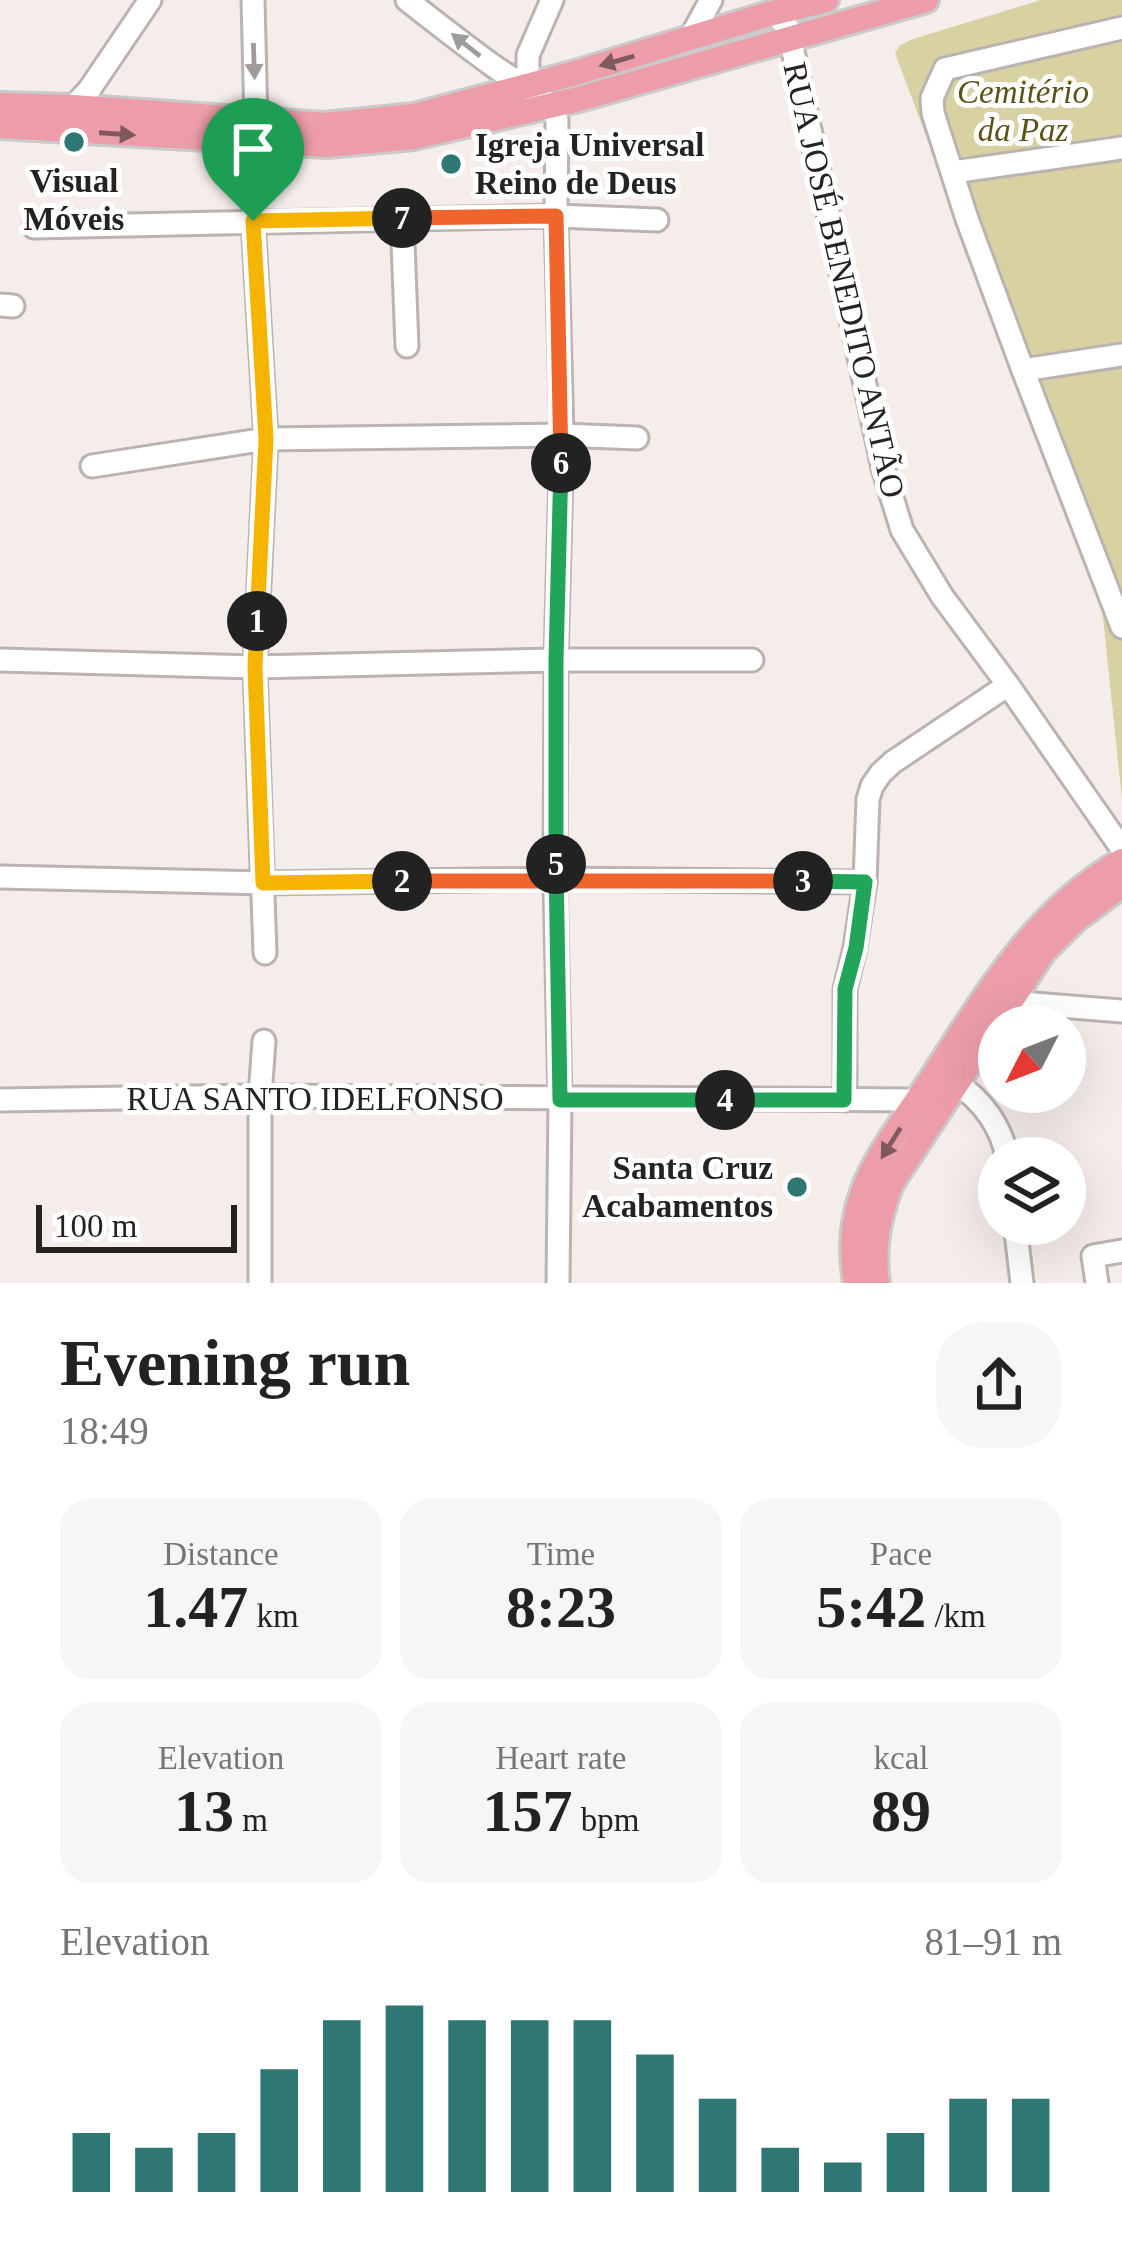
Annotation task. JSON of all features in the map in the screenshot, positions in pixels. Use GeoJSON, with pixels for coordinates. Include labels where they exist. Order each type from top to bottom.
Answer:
{"type":"FeatureCollection","features":[{"type":"Feature","properties":{"kind":"main road"},"geometry":{"type":"LineString","coordinates":[[0,127],[255,132],[414,116],[826,0]]}},
{"type":"Feature","properties":{"kind":"main road"},"geometry":{"type":"LineString","coordinates":[[0,105],[74,107],[327,145],[414,137],[551,106],[926,0]]}},
{"type":"Feature","properties":{"kind":"main road"},"geometry":{"type":"LineString","coordinates":[[856,1283],[851,1237],[860,1198],[917,1100],[1025,940],[1060,904],[1122,861]]}},
{"type":"Feature","properties":{"kind":"main road"},"geometry":{"type":"LineString","coordinates":[[877,1283],[874,1247],[892,1182],[1043,952],[1075,920],[1122,885]]}},
{"type":"Feature","properties":{"kind":"street"},"geometry":{"type":"LineString","coordinates":[[74,107],[149,0]]}},
{"type":"Feature","properties":{"kind":"street"},"geometry":{"type":"LineString","coordinates":[[253,0],[253,221],[266,439],[255,667],[265,953]]}},
{"type":"Feature","properties":{"kind":"street"},"geometry":{"type":"LineString","coordinates":[[407,0],[496,68],[528,86],[551,106],[557,120],[562,435],[556,660],[558,1283]]}},
{"type":"Feature","properties":{"kind":"street"},"geometry":{"type":"LineString","coordinates":[[528,86],[527,55],[552,0]]}},
{"type":"Feature","properties":{"kind":"street"},"geometry":{"type":"LineString","coordinates":[[689,40],[711,0]]}},
{"type":"Feature","properties":{"kind":"street","name":"RUA JOSÉ BENEDITO ANTÃO"},"geometry":{"type":"LineString","coordinates":[[769,14],[784,21],[790,38],[883,468],[902,530],[942,596],[1122,849]]}},
{"type":"Feature","properties":{"kind":"street"},"geometry":{"type":"LineString","coordinates":[[1122,28],[946,69],[932,98],[967,219],[1122,626]]}},
{"type":"Feature","properties":{"kind":"street"},"geometry":{"type":"LineString","coordinates":[[1093,34],[1122,50]]}},
{"type":"Feature","properties":{"kind":"street"},"geometry":{"type":"LineString","coordinates":[[953,172],[1122,148]]}},
{"type":"Feature","properties":{"kind":"street"},"geometry":{"type":"LineString","coordinates":[[34,227],[556,216],[656,220]]}},
{"type":"Feature","properties":{"kind":"street"},"geometry":{"type":"LineString","coordinates":[[402,218],[407,346]]}},
{"type":"Feature","properties":{"kind":"street"},"geometry":{"type":"LineString","coordinates":[[1023,370],[1122,356]]}},
{"type":"Feature","properties":{"kind":"street"},"geometry":{"type":"LineString","coordinates":[[92,466],[266,439],[637,438]]}},
{"type":"Feature","properties":{"kind":"street"},"geometry":{"type":"LineString","coordinates":[[0,660],[255,667],[752,660]]}},
{"type":"Feature","properties":{"kind":"street"},"geometry":{"type":"LineString","coordinates":[[844,1100],[845,989],[865,882],[872,786],[881,772],[1008,685]]}},
{"type":"Feature","properties":{"kind":"street"},"geometry":{"type":"LineString","coordinates":[[0,877],[263,883],[865,882]]}},
{"type":"Feature","properties":{"kind":"street"},"geometry":{"type":"LineString","coordinates":[[1009,1002],[1120,1016]]}},
{"type":"Feature","properties":{"kind":"street"},"geometry":{"type":"LineString","coordinates":[[260,1283],[264,1041]]}},
{"type":"Feature","properties":{"kind":"street"},"geometry":{"type":"LineString","coordinates":[[956,1083],[970,1092],[995,1123],[1000,1137]]}},
{"type":"Feature","properties":{"kind":"street","name":"RUA SANTO IDELFONSO"},"geometry":{"type":"LineString","coordinates":[[0,1100],[260,1096],[917,1100]]}},
{"type":"Feature","properties":{"kind":"street"},"geometry":{"type":"LineString","coordinates":[[1017,1245],[1022,1283]]}},
{"type":"Feature","properties":{"kind":"street"},"geometry":{"type":"LineString","coordinates":[[1097,1283],[1093,1256],[1122,1251]]}},
{"type":"Feature","properties":{"kind":"green space","name":"Cemitério da Paz"},"geometry":{"type":"Polygon","coordinates":[[[1041,0],[1122,0],[1122,800],[1102,608],[1090,567],[895,53],[900,45],[916,38],[1041,0]]]}},
{"type":"Feature","properties":{"kind":"place","name":"Visual Móveis"},"geometry":{"type":"Point","coordinates":[74,142]}},
{"type":"Feature","properties":{"kind":"place","name":"Igreja Universal Reino de Deus"},"geometry":{"type":"Point","coordinates":[451,164]}},
{"type":"Feature","properties":{"kind":"place","name":"Santa Cruz Acabamentos"},"geometry":{"type":"Point","coordinates":[797,1187]}},
{"type":"Feature","properties":{"kind":"route"},"geometry":{"type":"LineString","coordinates":[[253,221],[266,439],[255,667],[263,883],[556,879],[865,882],[845,989],[844,1100],[560,1100],[556,879],[556,660],[562,435],[556,216],[253,221]]}}]}
